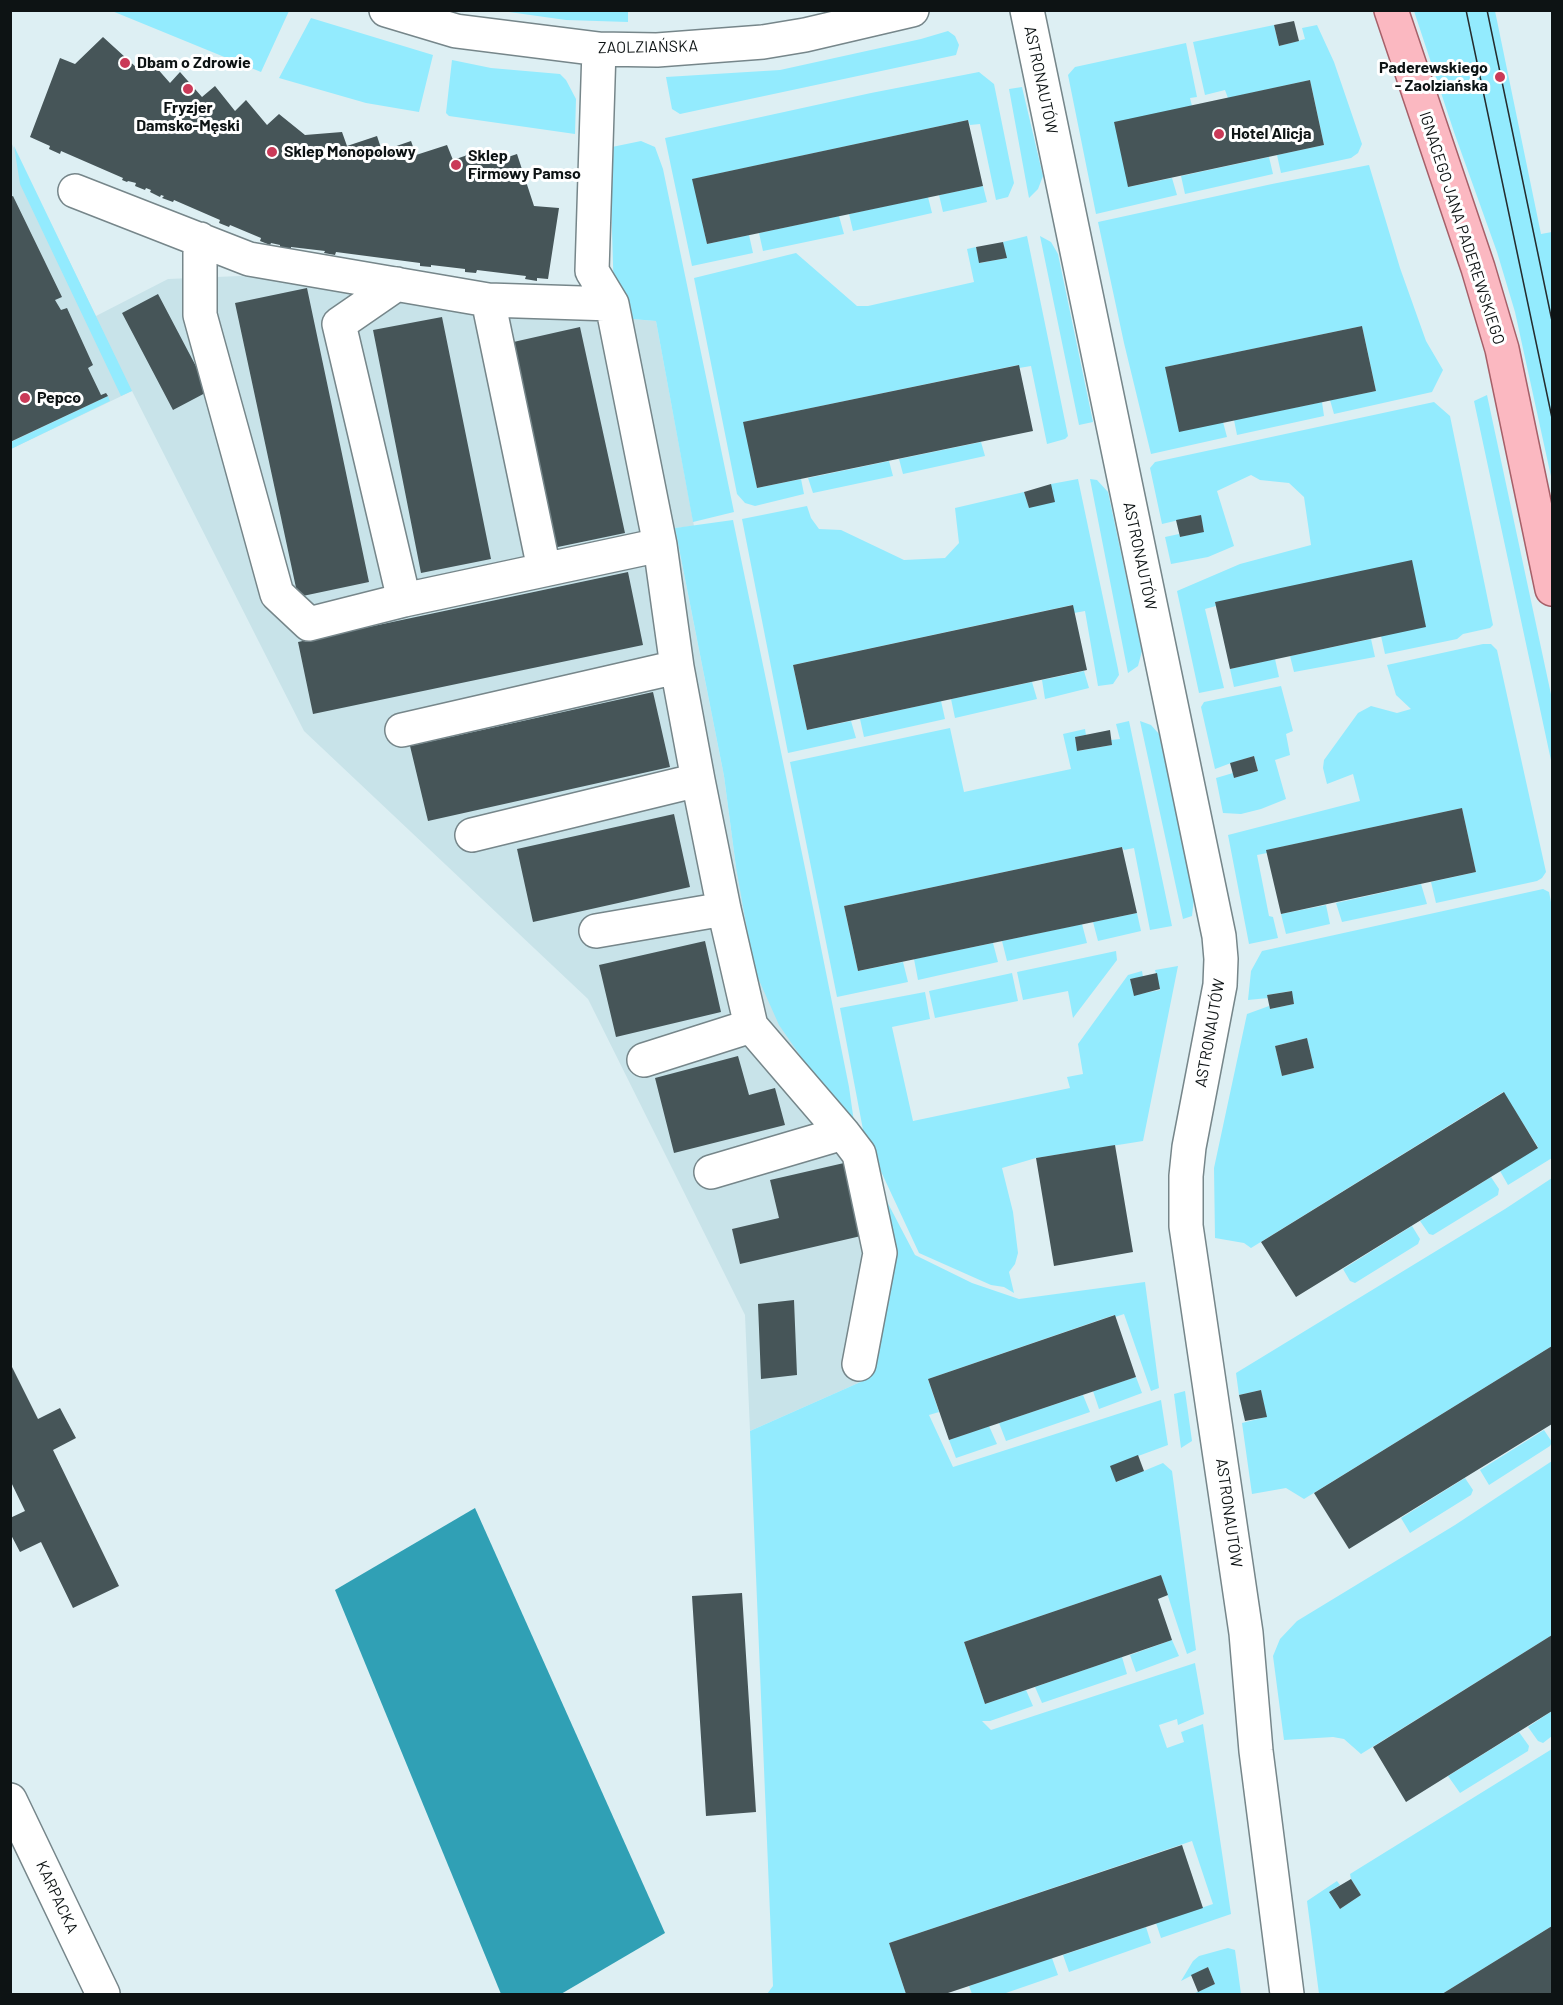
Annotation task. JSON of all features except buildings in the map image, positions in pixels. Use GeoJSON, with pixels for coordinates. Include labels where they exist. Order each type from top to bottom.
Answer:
{"type":"FeatureCollection","features":[{"type":"Feature","properties":{"kind":"main road","name":"IGNACEGO JANA PADEREWSKIEGO"},"geometry":{"type":"LineString","coordinates":[[1391,10],[1478,268],[1502,349],[1552,590]]}},
{"type":"Feature","properties":{"kind":"street","name":"ZAOLZIAŃSKA"},"geometry":{"type":"LineString","coordinates":[[386,10],[456,31],[599,49],[657,50],[763,42],[911,11]]}},
{"type":"Feature","properties":{"kind":"street","name":"ASTRONAUTÓW"},"geometry":{"type":"LineString","coordinates":[[1027,10],[1218,936],[1221,959],[1220,985],[1189,1147],[1186,1176],[1186,1226],[1246,1633],[1258,1762],[1287,1995]]}},
{"type":"Feature","properties":{"kind":"street"},"geometry":{"type":"LineString","coordinates":[[599,49],[592,271],[612,304],[660,545],[677,668],[698,780],[751,1026],[859,1154],[880,1253],[859,1364]]}},
{"type":"Feature","properties":{"kind":"street"},"geometry":{"type":"LineString","coordinates":[[75,191],[249,259],[488,300],[612,304]]}},
{"type":"Feature","properties":{"kind":"street"},"geometry":{"type":"LineString","coordinates":[[201,239],[200,315],[278,594],[309,624],[404,600],[660,545]]}},
{"type":"Feature","properties":{"kind":"street"},"geometry":{"type":"LineString","coordinates":[[397,284],[339,324],[404,600]]}},
{"type":"Feature","properties":{"kind":"street"},"geometry":{"type":"LineString","coordinates":[[488,300],[544,569]]}},
{"type":"Feature","properties":{"kind":"street"},"geometry":{"type":"LineString","coordinates":[[402,730],[677,668]]}},
{"type":"Feature","properties":{"kind":"street"},"geometry":{"type":"LineString","coordinates":[[472,835],[698,780]]}},
{"type":"Feature","properties":{"kind":"street"},"geometry":{"type":"LineString","coordinates":[[596,931],[724,909]]}},
{"type":"Feature","properties":{"kind":"street"},"geometry":{"type":"LineString","coordinates":[[644,1060],[751,1026]]}},
{"type":"Feature","properties":{"kind":"street"},"geometry":{"type":"LineString","coordinates":[[711,1172],[843,1133]]}},
{"type":"Feature","properties":{"kind":"street","name":"KARPACKA"},"geometry":{"type":"LineString","coordinates":[[10,1800],[103,1995]]}},
{"type":"Feature","properties":{"kind":"shaded area"},"geometry":{"type":"Polygon","coordinates":[[[289,10],[261,72],[112,11],[289,10]]]}},
{"type":"Feature","properties":{"kind":"shaded area"},"geometry":{"type":"Polygon","coordinates":[[[502,11],[628,11],[628,22],[566,20],[502,11]]]}},
{"type":"Feature","properties":{"kind":"shaded area"},"geometry":{"type":"Polygon","coordinates":[[[1414,11],[1495,11],[1541,234],[1552,232],[1552,481],[1515,312],[1497,252],[1414,11]]]}},
{"type":"Feature","properties":{"kind":"shaded area"},"geometry":{"type":"Polygon","coordinates":[[[311,18],[433,55],[419,112],[366,103],[279,78],[311,18]]]}},
{"type":"Feature","properties":{"kind":"shaded area"},"geometry":{"type":"Polygon","coordinates":[[[1274,25],[1279,46],[1305,39],[1302,28],[1317,25],[1334,62],[1362,144],[1358,153],[1351,158],[1281,173],[1277,155],[1324,145],[1310,80],[1228,98],[1225,90],[1205,95],[1193,42],[1274,25]]]}},
{"type":"Feature","properties":{"kind":"shaded area"},"geometry":{"type":"Polygon","coordinates":[[[948,31],[955,36],[959,45],[956,55],[680,114],[672,109],[666,77],[780,70],[948,31]]]}},
{"type":"Feature","properties":{"kind":"shaded area"},"geometry":{"type":"Polygon","coordinates":[[[1186,43],[1197,97],[1190,98],[1192,106],[1128,187],[1172,178],[1177,195],[1096,214],[1068,75],[1075,67],[1186,43]]]}},
{"type":"Feature","properties":{"kind":"shaded area"},"geometry":{"type":"Polygon","coordinates":[[[452,60],[491,68],[560,74],[566,80],[576,99],[575,134],[449,116],[446,113],[452,60]]]}},
{"type":"Feature","properties":{"kind":"shaded area"},"geometry":{"type":"Polygon","coordinates":[[[979,72],[994,84],[1014,183],[1008,197],[996,200],[980,124],[970,125],[968,120],[693,179],[707,244],[749,235],[753,253],[692,266],[665,138],[979,72]]]}},
{"type":"Feature","properties":{"kind":"shaded area"},"geometry":{"type":"Polygon","coordinates":[[[1022,87],[1043,176],[1038,189],[1029,198],[1009,89],[1022,87]]]}},
{"type":"Feature","properties":{"kind":"shaded area"},"geometry":{"type":"Polygon","coordinates":[[[10,140],[96,316],[168,279],[240,276],[443,299],[603,312],[632,319],[656,321],[694,526],[675,528],[724,776],[736,867],[856,1136],[894,1252],[865,1380],[750,1431],[745,1315],[588,999],[304,731],[132,391],[11,449],[10,140]]]}},
{"type":"Feature","properties":{"kind":"shaded area"},"geometry":{"type":"Polygon","coordinates":[[[641,141],[655,147],[663,169],[734,512],[693,522],[656,321],[632,319],[614,299],[612,147],[641,141]]]}},
{"type":"Feature","properties":{"kind":"shaded area"},"geometry":{"type":"Polygon","coordinates":[[[14,146],[132,391],[121,396],[20,184],[14,146]]]}},
{"type":"Feature","properties":{"kind":"shaded area"},"geometry":{"type":"Polygon","coordinates":[[[1269,157],[1273,174],[1185,194],[1181,176],[1269,157]]]}},
{"type":"Feature","properties":{"kind":"shaded area"},"geometry":{"type":"Polygon","coordinates":[[[1369,165],[1400,268],[1426,341],[1443,370],[1432,392],[1334,414],[1330,400],[1376,391],[1362,326],[1166,367],[1223,422],[1227,437],[1151,454],[1098,222],[1369,165]]]}},
{"type":"Feature","properties":{"kind":"shaded area"},"geometry":{"type":"Polygon","coordinates":[[[983,186],[987,202],[943,212],[939,195],[983,186]]]}},
{"type":"Feature","properties":{"kind":"shaded area"},"geometry":{"type":"Polygon","coordinates":[[[928,197],[932,213],[853,231],[849,214],[928,197]]]}},
{"type":"Feature","properties":{"kind":"shaded area"},"geometry":{"type":"Polygon","coordinates":[[[839,216],[844,234],[763,251],[759,233],[839,216]]]}},
{"type":"Feature","properties":{"kind":"shaded area"},"geometry":{"type":"Polygon","coordinates":[[[1027,236],[1068,436],[1065,439],[1047,444],[1031,366],[1019,368],[1018,365],[744,422],[757,488],[801,479],[804,494],[755,506],[745,503],[737,494],[694,278],[796,253],[857,306],[868,306],[974,282],[967,249],[976,247],[980,263],[1006,258],[1003,242],[1027,236]]]}},
{"type":"Feature","properties":{"kind":"shaded area"},"geometry":{"type":"Polygon","coordinates":[[[1040,236],[1051,242],[1058,254],[1093,422],[1079,425],[1040,236]]]}},
{"type":"Feature","properties":{"kind":"shaded area"},"geometry":{"type":"Polygon","coordinates":[[[1487,395],[1552,699],[1552,765],[1474,401],[1487,395]]]}},
{"type":"Feature","properties":{"kind":"shaded area"},"geometry":{"type":"Polygon","coordinates":[[[108,396],[110,401],[11,449],[11,442],[108,396]]]}},
{"type":"Feature","properties":{"kind":"shaded area"},"geometry":{"type":"Polygon","coordinates":[[[1322,402],[1324,416],[1237,435],[1234,420],[1322,402]]]}},
{"type":"Feature","properties":{"kind":"shaded area"},"geometry":{"type":"Polygon","coordinates":[[[1434,402],[1450,416],[1493,625],[1490,628],[1463,634],[1457,639],[1385,654],[1381,636],[1215,602],[1216,606],[1205,609],[1224,688],[1199,693],[1177,591],[1240,564],[1311,545],[1304,497],[1289,483],[1260,480],[1251,475],[1217,491],[1234,546],[1208,557],[1171,564],[1165,537],[1179,534],[1180,537],[1204,531],[1200,515],[1162,524],[1150,468],[1155,462],[1434,402]]]}},
{"type":"Feature","properties":{"kind":"shaded area"},"geometry":{"type":"Polygon","coordinates":[[[981,442],[985,456],[903,474],[899,459],[981,442]]]}},
{"type":"Feature","properties":{"kind":"shaded area"},"geometry":{"type":"Polygon","coordinates":[[[889,461],[893,476],[813,493],[808,478],[889,461]]]}},
{"type":"Feature","properties":{"kind":"shaded area"},"geometry":{"type":"Polygon","coordinates":[[[1078,479],[1118,669],[1119,675],[1113,684],[1098,686],[1085,611],[1074,613],[1072,605],[793,665],[807,730],[851,721],[856,738],[788,753],[742,519],[807,506],[811,518],[819,529],[841,530],[904,560],[945,558],[959,543],[955,508],[1024,492],[1029,508],[1051,484],[1078,479]]]}},
{"type":"Feature","properties":{"kind":"shaded area"},"geometry":{"type":"Polygon","coordinates":[[[1090,479],[1097,480],[1108,492],[1142,651],[1138,666],[1128,673],[1090,479]]]}},
{"type":"Feature","properties":{"kind":"shaded area"},"geometry":{"type":"Polygon","coordinates":[[[733,520],[849,1087],[856,1136],[779,1025],[754,969],[736,867],[724,776],[675,528],[733,520]]]}},
{"type":"Feature","properties":{"kind":"shaded area"},"geometry":{"type":"Polygon","coordinates":[[[1371,639],[1375,657],[1294,672],[1290,656],[1371,639]]]}},
{"type":"Feature","properties":{"kind":"shaded area"},"geometry":{"type":"Polygon","coordinates":[[[1491,644],[1497,650],[1546,872],[1542,878],[1436,903],[1431,882],[1476,872],[1462,808],[1267,850],[1267,853],[1257,855],[1269,916],[1273,917],[1278,938],[1249,944],[1228,835],[1360,801],[1353,774],[1327,784],[1323,768],[1324,760],[1358,713],[1371,706],[1397,713],[1411,709],[1396,695],[1387,665],[1491,644]]]}},
{"type":"Feature","properties":{"kind":"shaded area"},"geometry":{"type":"Polygon","coordinates":[[[1275,659],[1279,677],[1234,687],[1230,669],[1275,659]]]}},
{"type":"Feature","properties":{"kind":"shaded area"},"geometry":{"type":"Polygon","coordinates":[[[1084,671],[1089,688],[1045,699],[1042,680],[1084,671]]]}},
{"type":"Feature","properties":{"kind":"shaded area"},"geometry":{"type":"Polygon","coordinates":[[[1032,682],[1037,699],[955,718],[951,699],[1032,682]]]}},
{"type":"Feature","properties":{"kind":"shaded area"},"geometry":{"type":"Polygon","coordinates":[[[1281,686],[1293,731],[1286,734],[1290,755],[1275,760],[1286,799],[1241,814],[1223,813],[1216,778],[1233,773],[1234,778],[1258,771],[1254,756],[1215,769],[1201,707],[1204,702],[1281,686]]]}},
{"type":"Feature","properties":{"kind":"shaded area"},"geometry":{"type":"Polygon","coordinates":[[[941,701],[945,719],[864,737],[860,719],[941,701]]]}},
{"type":"Feature","properties":{"kind":"shaded area"},"geometry":{"type":"Polygon","coordinates":[[[1129,721],[1172,926],[1150,930],[1134,848],[1124,850],[1122,847],[844,906],[858,971],[903,962],[908,982],[837,997],[790,762],[950,728],[964,792],[1071,769],[1063,734],[1085,729],[1086,735],[1075,737],[1078,751],[1112,745],[1111,740],[1120,739],[1116,724],[1129,721]]]}},
{"type":"Feature","properties":{"kind":"shaded area"},"geometry":{"type":"Polygon","coordinates":[[[1140,721],[1151,725],[1159,734],[1194,898],[1192,916],[1183,919],[1140,721]]]}},
{"type":"Feature","properties":{"kind":"shaded area"},"geometry":{"type":"Polygon","coordinates":[[[1421,884],[1427,904],[1342,922],[1336,903],[1421,884]]]}},
{"type":"Feature","properties":{"kind":"shaded area"},"geometry":{"type":"Polygon","coordinates":[[[1543,889],[1549,892],[1552,907],[1552,1158],[1508,1185],[1500,1171],[1538,1147],[1503,1092],[1251,1248],[1244,1243],[1215,1238],[1214,1168],[1247,1014],[1269,1006],[1270,1009],[1294,1004],[1291,991],[1267,995],[1268,998],[1248,1000],[1251,971],[1262,951],[1543,889]],[[1307,1038],[1275,1046],[1282,1076],[1314,1068],[1307,1038]]]}},
{"type":"Feature","properties":{"kind":"shaded area"},"geometry":{"type":"Polygon","coordinates":[[[1326,905],[1330,924],[1286,934],[1281,914],[1326,905]]]}},
{"type":"Feature","properties":{"kind":"shaded area"},"geometry":{"type":"Polygon","coordinates":[[[1137,913],[1141,931],[1098,941],[1093,922],[1137,913]]]}},
{"type":"Feature","properties":{"kind":"shaded area"},"geometry":{"type":"Polygon","coordinates":[[[1082,924],[1087,943],[1007,961],[1002,941],[1082,924]]]}},
{"type":"Feature","properties":{"kind":"shaded area"},"geometry":{"type":"Polygon","coordinates":[[[993,943],[998,962],[918,980],[914,959],[993,943]]]}},
{"type":"Feature","properties":{"kind":"shaded area"},"geometry":{"type":"Polygon","coordinates":[[[1116,951],[1117,960],[1073,1018],[1068,991],[1023,1000],[1017,972],[1116,951]]]}},
{"type":"Feature","properties":{"kind":"shaded area"},"geometry":{"type":"Polygon","coordinates":[[[1178,966],[1143,1141],[1036,1158],[1002,1168],[1013,1212],[1018,1253],[1015,1264],[1009,1272],[1014,1293],[919,1253],[864,1135],[840,1008],[925,992],[930,1019],[892,1027],[913,1121],[1070,1088],[1067,1077],[1083,1074],[1078,1044],[1128,975],[1142,971],[1143,977],[1130,979],[1134,995],[1160,990],[1155,970],[1178,966]]]}},
{"type":"Feature","properties":{"kind":"shaded area"},"geometry":{"type":"Polygon","coordinates":[[[1012,973],[1018,1001],[935,1018],[929,991],[1012,973]]]}},
{"type":"Feature","properties":{"kind":"shaded area"},"geometry":{"type":"Polygon","coordinates":[[[861,1152],[915,1255],[972,1283],[1019,1299],[1145,1282],[1159,1388],[1151,1391],[1124,1314],[1115,1317],[1114,1315],[928,1379],[939,1412],[929,1415],[953,1467],[1161,1400],[1168,1445],[1111,1466],[1117,1482],[1163,1463],[1172,1471],[1196,1650],[1187,1654],[1161,1575],[964,1642],[985,1704],[1026,1690],[1033,1706],[990,1721],[982,1721],[991,1730],[1195,1663],[1204,1714],[1178,1725],[1177,1719],[1159,1725],[1167,1748],[1184,1742],[1181,1732],[1203,1724],[1231,1914],[1161,1938],[1156,1923],[1213,1904],[1192,1841],[889,1943],[906,1994],[767,1994],[773,1986],[750,1431],[865,1380],[894,1252],[861,1152]]]}},
{"type":"Feature","properties":{"kind":"shaded area"},"geometry":{"type":"Polygon","coordinates":[[[1491,1177],[1499,1189],[1498,1195],[1433,1235],[1429,1234],[1420,1221],[1491,1177]]]}},
{"type":"Feature","properties":{"kind":"shaded area"},"geometry":{"type":"Polygon","coordinates":[[[1552,1178],[1552,1346],[1304,1499],[1286,1488],[1252,1494],[1242,1423],[1266,1417],[1261,1390],[1239,1395],[1236,1373],[1552,1178]]]}},
{"type":"Feature","properties":{"kind":"shaded area"},"geometry":{"type":"Polygon","coordinates":[[[1412,1226],[1420,1239],[1418,1244],[1355,1283],[1350,1281],[1343,1269],[1412,1226]]]}},
{"type":"Feature","properties":{"kind":"shaded area"},"geometry":{"type":"Polygon","coordinates":[[[1136,1377],[1142,1393],[1099,1409],[1093,1391],[1136,1377]]]}},
{"type":"Feature","properties":{"kind":"shaded area"},"geometry":{"type":"Polygon","coordinates":[[[1185,1391],[1192,1441],[1181,1448],[1174,1394],[1185,1391]]]}},
{"type":"Feature","properties":{"kind":"shaded area"},"geometry":{"type":"Polygon","coordinates":[[[1083,1395],[1090,1412],[1006,1441],[999,1423],[1083,1395]]]}},
{"type":"Feature","properties":{"kind":"shaded area"},"geometry":{"type":"Polygon","coordinates":[[[989,1426],[997,1444],[956,1458],[949,1440],[989,1426]]]}},
{"type":"Feature","properties":{"kind":"shaded area"},"geometry":{"type":"Polygon","coordinates":[[[1544,1430],[1552,1442],[1550,1446],[1489,1485],[1480,1470],[1544,1430]]]}},
{"type":"Feature","properties":{"kind":"shaded area"},"geometry":{"type":"Polygon","coordinates":[[[1552,1461],[1552,1635],[1361,1754],[1344,1739],[1333,1737],[1284,1740],[1273,1656],[1280,1639],[1297,1621],[1455,1525],[1552,1461]]]}},
{"type":"Feature","properties":{"kind":"shaded area"},"geometry":{"type":"Polygon","coordinates":[[[1465,1478],[1473,1490],[1471,1495],[1410,1533],[1401,1518],[1465,1478]]]}},
{"type":"Feature","properties":{"kind":"shaded area"},"geometry":{"type":"Polygon","coordinates":[[[475,1508],[665,1933],[561,1994],[501,1994],[335,1590],[475,1508]]]}},
{"type":"Feature","properties":{"kind":"shaded area"},"geometry":{"type":"Polygon","coordinates":[[[1172,1640],[1179,1656],[1136,1672],[1130,1655],[1172,1640]]]}},
{"type":"Feature","properties":{"kind":"shaded area"},"geometry":{"type":"Polygon","coordinates":[[[1122,1657],[1127,1674],[1042,1703],[1035,1687],[1122,1657]]]}},
{"type":"Feature","properties":{"kind":"shaded area"},"geometry":{"type":"Polygon","coordinates":[[[1552,1711],[1552,1736],[1543,1743],[1538,1741],[1528,1727],[1552,1711]]]}},
{"type":"Feature","properties":{"kind":"shaded area"},"geometry":{"type":"Polygon","coordinates":[[[1519,1732],[1529,1746],[1528,1751],[1460,1793],[1448,1776],[1519,1732]]]}},
{"type":"Feature","properties":{"kind":"shaded area"},"geometry":{"type":"Polygon","coordinates":[[[1552,1749],[1552,1926],[1442,1994],[1319,1994],[1307,1901],[1337,1881],[1340,1885],[1329,1892],[1340,1909],[1361,1895],[1350,1874],[1552,1749]]]}},
{"type":"Feature","properties":{"kind":"shaded area"},"geometry":{"type":"Polygon","coordinates":[[[1146,1927],[1151,1943],[1069,1972],[1063,1955],[1146,1927]]]}},
{"type":"Feature","properties":{"kind":"shaded area"},"geometry":{"type":"Polygon","coordinates":[[[1228,1948],[1235,1950],[1241,1994],[1193,1994],[1215,1984],[1208,1967],[1181,1981],[1193,1961],[1199,1956],[1228,1948]]]}},
{"type":"Feature","properties":{"kind":"shaded area"},"geometry":{"type":"Polygon","coordinates":[[[1052,1958],[1058,1975],[1003,1994],[972,1994],[969,1986],[1052,1958]]]}},
{"type":"Feature","properties":{"kind":"tram line"},"geometry":{"type":"LineString","coordinates":[[1466,10],[1552,418]]}},
{"type":"Feature","properties":{"kind":"tram line"},"geometry":{"type":"LineString","coordinates":[[1487,10],[1552,321]]}},
{"type":"Feature","properties":{"kind":"place","name":"Dbam o Zdrowie"},"geometry":{"type":"Point","coordinates":[125,63]}},
{"type":"Feature","properties":{"kind":"place","name":"Paderewskiego - Zaolziańska"},"geometry":{"type":"Point","coordinates":[1500,77]}},
{"type":"Feature","properties":{"kind":"place","name":"Fryzjer Damsko-Męski"},"geometry":{"type":"Point","coordinates":[188,89]}},
{"type":"Feature","properties":{"kind":"place","name":"Hotel Alicja"},"geometry":{"type":"Point","coordinates":[1219,134]}},
{"type":"Feature","properties":{"kind":"place","name":"Sklep Monopolowy"},"geometry":{"type":"Point","coordinates":[272,152]}},
{"type":"Feature","properties":{"kind":"place","name":"Sklep Firmowy Pamso"},"geometry":{"type":"Point","coordinates":[456,165]}},
{"type":"Feature","properties":{"kind":"place","name":"Pepco"},"geometry":{"type":"Point","coordinates":[25,398]}}]}
